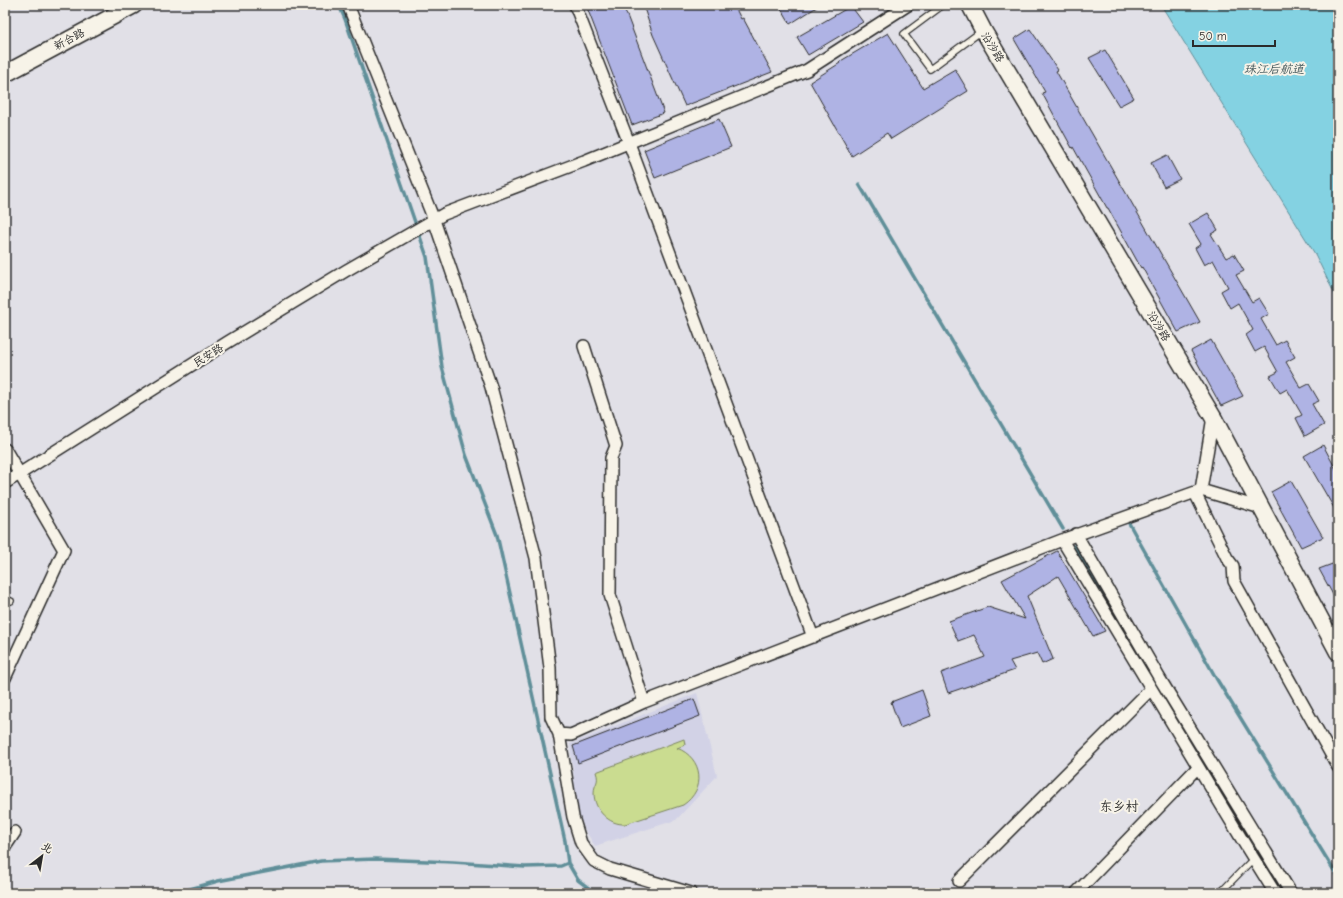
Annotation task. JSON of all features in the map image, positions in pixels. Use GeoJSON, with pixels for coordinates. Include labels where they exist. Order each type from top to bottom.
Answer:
{"type":"FeatureCollection","features":[{"type":"Feature","properties":{"kind":"street","name":"新合路"},"geometry":{"type":"LineString","coordinates":[[5,74],[134,5]]}},
{"type":"Feature","properties":{"kind":"street"},"geometry":{"type":"LineString","coordinates":[[348,5],[434,220],[491,388],[536,558],[550,668],[552,717],[559,734],[573,817],[581,842],[594,861],[610,869],[691,893]]}},
{"type":"Feature","properties":{"kind":"street"},"geometry":{"type":"LineString","coordinates":[[575,5],[629,143],[813,637]]}},
{"type":"Feature","properties":{"kind":"street","name":"民安路"},"geometry":{"type":"LineString","coordinates":[[5,483],[228,342],[412,231],[444,214],[629,143],[808,70],[908,5]]}},
{"type":"Feature","properties":{"kind":"street","name":"沿沙路"},"geometry":{"type":"LineString","coordinates":[[970,5],[983,30],[1213,417],[1338,652]]}},
{"type":"Feature","properties":{"kind":"street"},"geometry":{"type":"LineString","coordinates":[[584,346],[616,446],[611,458],[610,595],[644,702]]}},
{"type":"Feature","properties":{"kind":"street"},"geometry":{"type":"LineString","coordinates":[[1213,417],[1198,491],[1227,558],[1233,566],[1234,581],[1338,766]]}},
{"type":"Feature","properties":{"kind":"street"},"geometry":{"type":"LineString","coordinates":[[5,449],[64,550],[5,678]]}},
{"type":"Feature","properties":{"kind":"street"},"geometry":{"type":"LineString","coordinates":[[559,734],[571,735],[644,702],[1076,534],[1198,491],[1261,508]]}},
{"type":"Feature","properties":{"kind":"street"},"geometry":{"type":"LineString","coordinates":[[1076,534],[1160,679],[1291,893]]}},
{"type":"Feature","properties":{"kind":"street"},"geometry":{"type":"LineString","coordinates":[[1062,540],[1275,893]]}},
{"type":"Feature","properties":{"kind":"street"},"geometry":{"type":"LineString","coordinates":[[959,881],[1151,689]]}},
{"type":"Feature","properties":{"kind":"street"},"geometry":{"type":"LineString","coordinates":[[1076,893],[1198,767]]}},
{"type":"Feature","properties":{"kind":"street"},"geometry":{"type":"LineString","coordinates":[[5,847],[15,832]]}},
{"type":"Feature","properties":{"kind":"lane"},"geometry":{"type":"LineString","coordinates":[[943,5],[904,34],[930,69],[983,30]]}},
{"type":"Feature","properties":{"kind":"lane"},"geometry":{"type":"LineString","coordinates":[[5,599],[11,602]]}},
{"type":"Feature","properties":{"kind":"lane"},"geometry":{"type":"LineString","coordinates":[[1220,893],[1254,859]]}},
{"type":"Feature","properties":{"kind":"shaded area"},"geometry":{"type":"Polygon","coordinates":[[[697,693],[717,776],[676,820],[595,846],[585,830],[578,812],[570,744],[697,693]]]}},
{"type":"Feature","properties":{"kind":"green space"},"geometry":{"type":"Polygon","coordinates":[[[684,739],[685,745],[677,748],[686,753],[697,766],[699,783],[691,798],[683,805],[625,824],[613,822],[600,811],[594,793],[597,781],[596,772],[684,739]]]}},
{"type":"Feature","properties":{"kind":"water","name":"珠江后航道"},"geometry":{"type":"Polygon","coordinates":[[[1161,5],[1338,5],[1338,301],[1315,254],[1161,5]]]}},
{"type":"Feature","properties":{"kind":"building"},"geometry":{"type":"Polygon","coordinates":[[[586,5],[623,5],[664,113],[632,125],[586,5]]]}},
{"type":"Feature","properties":{"kind":"building"},"geometry":{"type":"Polygon","coordinates":[[[643,5],[734,5],[741,19],[743,18],[772,72],[685,106],[653,35],[643,5]]]}},
{"type":"Feature","properties":{"kind":"building"},"geometry":{"type":"Polygon","coordinates":[[[779,5],[820,5],[790,24],[779,5]]]}},
{"type":"Feature","properties":{"kind":"building"},"geometry":{"type":"Polygon","coordinates":[[[851,6],[863,22],[808,55],[797,37],[851,6]]]}},
{"type":"Feature","properties":{"kind":"building"},"geometry":{"type":"Polygon","coordinates":[[[1030,29],[1058,70],[1056,71],[1200,322],[1178,332],[1073,147],[1072,148],[1042,93],[1045,92],[1014,39],[1030,29]]]}},
{"type":"Feature","properties":{"kind":"building"},"geometry":{"type":"Polygon","coordinates":[[[888,33],[923,88],[955,69],[968,91],[891,139],[887,133],[852,156],[810,82],[840,63],[839,62],[888,33]]]}},
{"type":"Feature","properties":{"kind":"building"},"geometry":{"type":"Polygon","coordinates":[[[1105,50],[1134,98],[1119,106],[1089,58],[1105,50]]]}},
{"type":"Feature","properties":{"kind":"building"},"geometry":{"type":"Polygon","coordinates":[[[719,119],[731,147],[655,178],[644,150],[719,119]]]}},
{"type":"Feature","properties":{"kind":"building"},"geometry":{"type":"Polygon","coordinates":[[[1167,155],[1180,179],[1164,187],[1151,163],[1167,155]]]}},
{"type":"Feature","properties":{"kind":"building"},"geometry":{"type":"Polygon","coordinates":[[[1208,213],[1218,230],[1211,234],[1226,258],[1234,254],[1244,271],[1236,275],[1252,302],[1259,298],[1269,314],[1261,319],[1276,345],[1285,340],[1295,357],[1286,362],[1301,388],[1309,384],[1319,401],[1312,404],[1324,425],[1305,436],[1296,418],[1302,415],[1287,389],[1280,393],[1270,376],[1278,372],[1264,347],[1255,352],[1246,335],[1253,330],[1238,303],[1230,308],[1221,291],[1228,287],[1213,260],[1204,265],[1195,248],[1201,244],[1189,224],[1208,213]]]}},
{"type":"Feature","properties":{"kind":"building"},"geometry":{"type":"Polygon","coordinates":[[[1211,340],[1243,396],[1221,406],[1191,351],[1211,340]]]}},
{"type":"Feature","properties":{"kind":"building"},"geometry":{"type":"Polygon","coordinates":[[[1323,445],[1338,473],[1338,515],[1304,456],[1323,445]]]}},
{"type":"Feature","properties":{"kind":"building"},"geometry":{"type":"Polygon","coordinates":[[[1291,481],[1323,537],[1301,547],[1271,492],[1291,481]]]}},
{"type":"Feature","properties":{"kind":"building"},"geometry":{"type":"Polygon","coordinates":[[[1057,551],[1105,631],[1093,636],[1058,576],[1027,596],[1053,659],[1042,664],[1037,653],[1010,661],[1015,670],[948,693],[941,673],[985,657],[974,635],[958,641],[949,621],[988,607],[1025,619],[1002,580],[1057,551]]]}},
{"type":"Feature","properties":{"kind":"building"},"geometry":{"type":"Polygon","coordinates":[[[1335,563],[1338,568],[1338,604],[1319,569],[1335,563]]]}},
{"type":"Feature","properties":{"kind":"building"},"geometry":{"type":"Polygon","coordinates":[[[922,690],[931,716],[900,728],[891,702],[922,690]]]}},
{"type":"Feature","properties":{"kind":"building"},"geometry":{"type":"Polygon","coordinates":[[[694,699],[700,716],[578,763],[573,746],[694,699]]]}},
{"type":"Feature","properties":{"kind":"waterway"},"geometry":{"type":"LineString","coordinates":[[339,5],[427,257],[442,367],[466,455],[497,535],[565,841],[568,863]]}},
{"type":"Feature","properties":{"kind":"waterway"},"geometry":{"type":"LineString","coordinates":[[859,184],[1063,529]]}},
{"type":"Feature","properties":{"kind":"waterway"},"geometry":{"type":"LineString","coordinates":[[1126,518],[1216,678],[1338,877]]}},
{"type":"Feature","properties":{"kind":"waterway"},"geometry":{"type":"LineString","coordinates":[[1074,546],[1140,656]]}},
{"type":"Feature","properties":{"kind":"waterway"},"geometry":{"type":"LineString","coordinates":[[176,893],[218,881],[321,861],[375,859],[525,867],[561,866],[568,863],[578,880],[595,893]]}},
{"type":"Feature","properties":{"kind":"district","name":"东乡村"},"geometry":{"type":"Point","coordinates":[1119,806]}}]}
